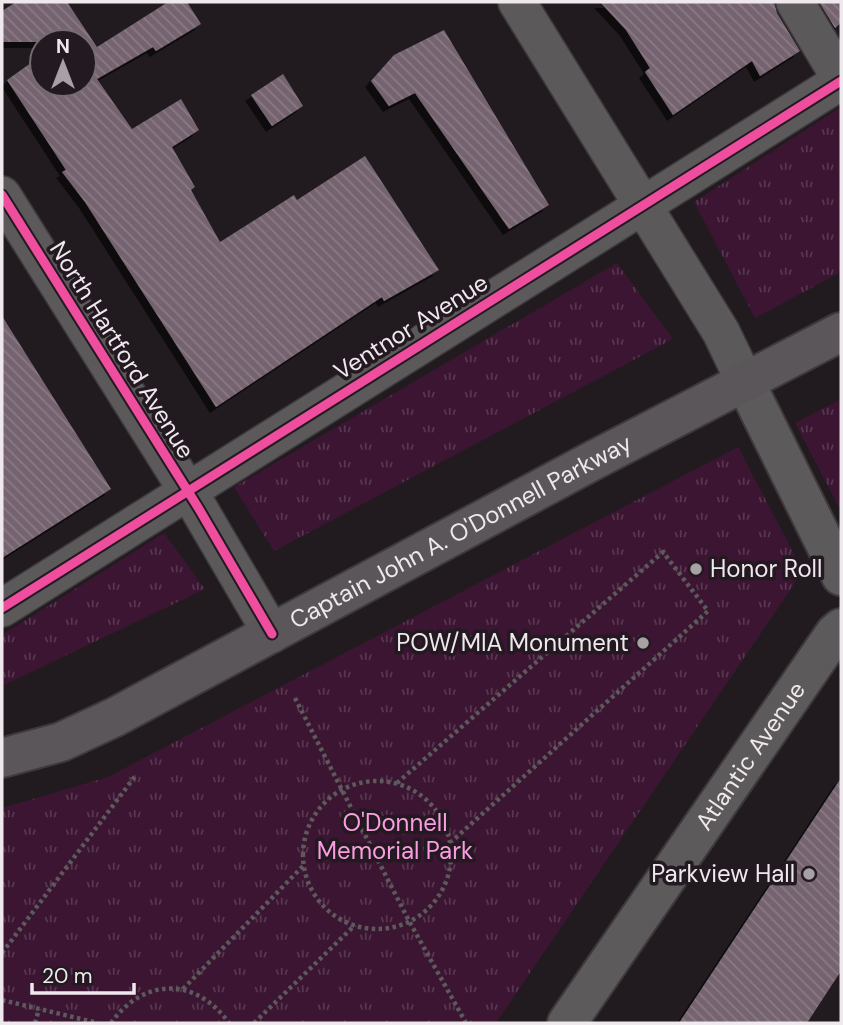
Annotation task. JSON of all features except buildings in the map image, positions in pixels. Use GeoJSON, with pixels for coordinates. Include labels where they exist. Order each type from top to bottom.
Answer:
{"type":"FeatureCollection","features":[{"type":"Feature","properties":{"kind":"highway","name":"Captain John A. O'Donnell Parkway"},"geometry":{"type":"LineString","coordinates":[[2,758],[33,751],[89,729],[841,332]]}},
{"type":"Feature","properties":{"kind":"main road"},"geometry":{"type":"LineString","coordinates":[[745,382],[841,576]]}},
{"type":"Feature","properties":{"kind":"main road","name":"Atlantic Avenue"},"geometry":{"type":"LineString","coordinates":[[567,1023],[835,632],[841,628]]}},
{"type":"Feature","properties":{"kind":"street"},"geometry":{"type":"LineString","coordinates":[[517,2],[721,332],[745,382]]}},
{"type":"Feature","properties":{"kind":"street"},"geometry":{"type":"LineString","coordinates":[[795,2],[841,80]]}},
{"type":"Feature","properties":{"kind":"street","name":"Ventnor Avenue"},"geometry":{"type":"LineString","coordinates":[[2,608],[187,489],[841,80]]}},
{"type":"Feature","properties":{"kind":"street","name":"North Hartford Avenue"},"geometry":{"type":"LineString","coordinates":[[2,195],[187,489],[272,634]]}},
{"type":"Feature","properties":{"kind":"path"},"geometry":{"type":"LineString","coordinates":[[397,783],[663,552],[708,611],[451,842]]}},
{"type":"Feature","properties":{"kind":"path"},"geometry":{"type":"LineString","coordinates":[[295,698],[466,1023]]}},
{"type":"Feature","properties":{"kind":"path"},"geometry":{"type":"LineString","coordinates":[[2,953],[136,775]]}},
{"type":"Feature","properties":{"kind":"path"},"geometry":{"type":"LineString","coordinates":[[373,781],[397,783],[416,792],[433,805],[444,822],[451,842],[451,867],[443,889],[429,908],[410,921],[373,929],[355,925],[336,916],[321,902],[309,885],[304,865],[304,841],[313,818],[328,799],[342,790],[373,781]]}},
{"type":"Feature","properties":{"kind":"path"},"geometry":{"type":"LineString","coordinates":[[183,989],[304,865]]}},
{"type":"Feature","properties":{"kind":"path"},"geometry":{"type":"LineString","coordinates":[[254,1023],[355,925]]}},
{"type":"Feature","properties":{"kind":"path"},"geometry":{"type":"LineString","coordinates":[[111,1023],[122,1008],[139,995],[161,989],[183,989],[209,1001],[229,1023]]}},
{"type":"Feature","properties":{"kind":"path"},"geometry":{"type":"LineString","coordinates":[[2,1000],[98,1023]]}},
{"type":"Feature","properties":{"kind":"path"},"geometry":{"type":"LineString","coordinates":[[35,1023],[38,1009]]}},
{"type":"Feature","properties":{"kind":"green space"},"geometry":{"type":"Polygon","coordinates":[[[841,107],[841,272],[755,318],[694,202],[841,107]]]}},
{"type":"Feature","properties":{"kind":"green space"},"geometry":{"type":"Polygon","coordinates":[[[617,263],[673,339],[274,551],[234,487],[617,263]]]}},
{"type":"Feature","properties":{"kind":"green space"},"geometry":{"type":"Polygon","coordinates":[[[841,399],[841,511],[795,423],[841,399]]]}},
{"type":"Feature","properties":{"kind":"green space","name":"O'Donnell Memorial Park"},"geometry":{"type":"Polygon","coordinates":[[[738,447],[803,571],[496,1023],[2,1023],[2,808],[108,777],[738,447]]]}},
{"type":"Feature","properties":{"kind":"green space"},"geometry":{"type":"Polygon","coordinates":[[[164,533],[205,589],[2,686],[2,635],[164,533]]]}},
{"type":"Feature","properties":{"kind":"cycle path"},"geometry":{"type":"LineString","coordinates":[[2,608],[841,81]]}},
{"type":"Feature","properties":{"kind":"cycle path"},"geometry":{"type":"LineString","coordinates":[[2,195],[199,509],[272,634]]}},
{"type":"Feature","properties":{"kind":"place","name":"Honor Roll"},"geometry":{"type":"Point","coordinates":[696,569]}},
{"type":"Feature","properties":{"kind":"place","name":"POW/MIA Monument"},"geometry":{"type":"Point","coordinates":[643,643]}},
{"type":"Feature","properties":{"kind":"place","name":"Parkview Hall"},"geometry":{"type":"Point","coordinates":[809,874]}}]}
